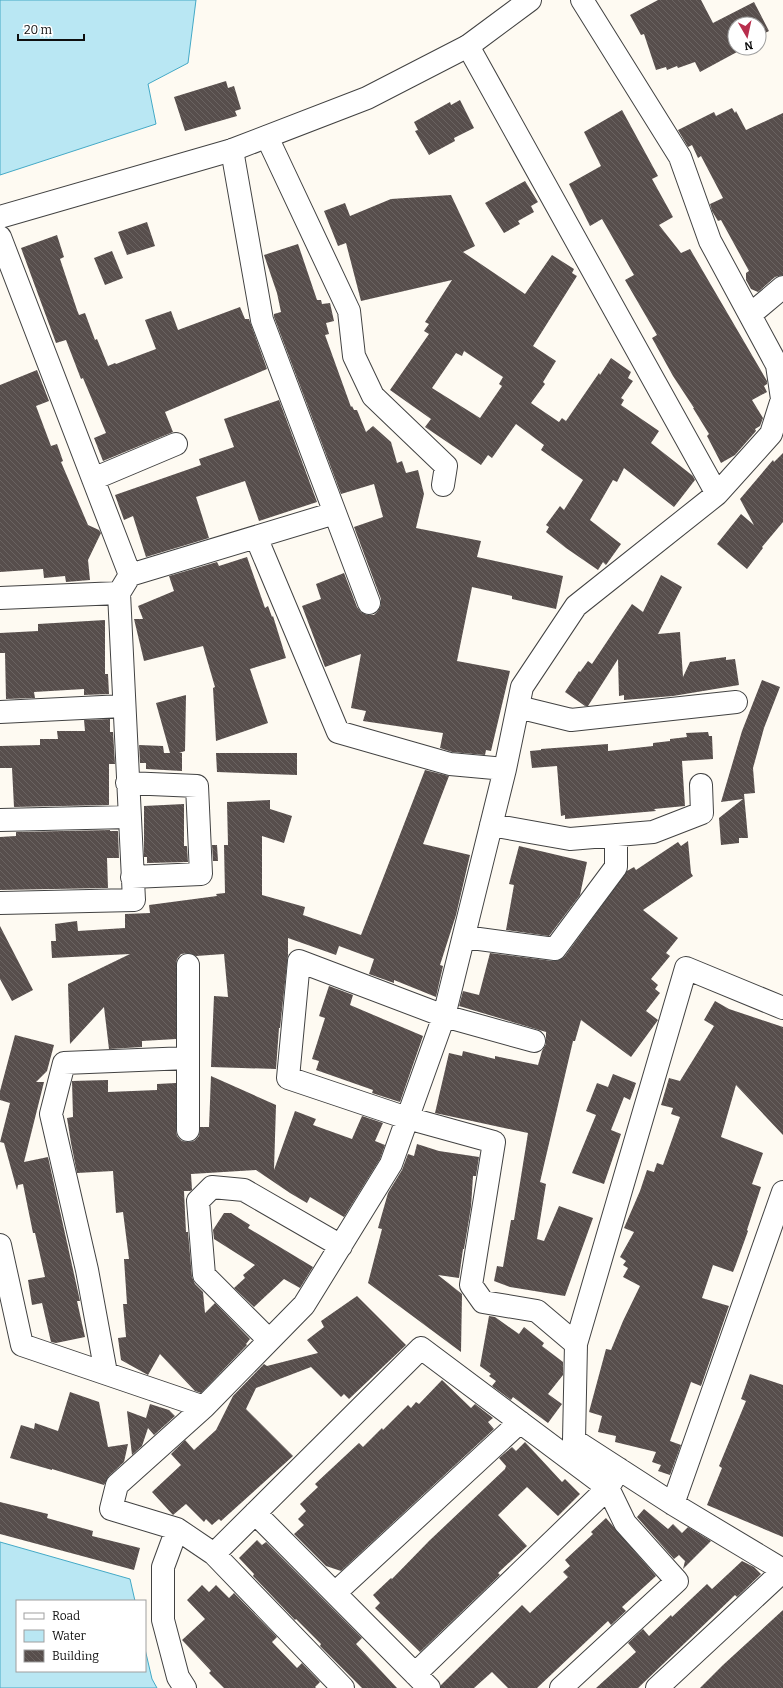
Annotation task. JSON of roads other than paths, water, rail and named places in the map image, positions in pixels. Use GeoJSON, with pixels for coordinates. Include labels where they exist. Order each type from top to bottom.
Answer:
{"type":"FeatureCollection","features":[{"type":"Feature","properties":{"kind":"street"},"geometry":{"type":"LineString","coordinates":[[0,217],[232,150],[367,98],[468,46],[530,0]]}},
{"type":"Feature","properties":{"kind":"street"},"geometry":{"type":"LineString","coordinates":[[343,1688],[214,1554],[176,1530],[111,1509],[117,1485],[204,1406],[304,1306],[391,1164],[444,1016],[505,769],[522,687],[576,606],[717,494],[771,434],[782,399],[777,365],[751,314],[710,241],[680,157],[582,0]]}},
{"type":"Feature","properties":{"kind":"street"},"geometry":{"type":"LineString","coordinates":[[468,46],[717,494]]}},
{"type":"Feature","properties":{"kind":"street"},"geometry":{"type":"LineString","coordinates":[[266,137],[348,311],[354,356],[374,396],[446,466],[443,485]]}},
{"type":"Feature","properties":{"kind":"street"},"geometry":{"type":"LineString","coordinates":[[232,150],[262,320],[369,603]]}},
{"type":"Feature","properties":{"kind":"street"},"geometry":{"type":"LineString","coordinates":[[0,237],[130,575]]}},
{"type":"Feature","properties":{"kind":"street"},"geometry":{"type":"LineString","coordinates":[[751,314],[783,287]]}},
{"type":"Feature","properties":{"kind":"street"},"geometry":{"type":"LineString","coordinates":[[93,479],[176,444]]}},
{"type":"Feature","properties":{"kind":"street"},"geometry":{"type":"LineString","coordinates":[[0,903],[134,900],[123,706],[119,593],[130,575],[334,513]]}},
{"type":"Feature","properties":{"kind":"street"},"geometry":{"type":"LineString","coordinates":[[256,537],[338,732],[450,764],[505,769]]}},
{"type":"Feature","properties":{"kind":"street"},"geometry":{"type":"LineString","coordinates":[[0,598],[119,593]]}},
{"type":"Feature","properties":{"kind":"street"},"geometry":{"type":"LineString","coordinates":[[518,707],[571,720],[736,702]]}},
{"type":"Feature","properties":{"kind":"street"},"geometry":{"type":"LineString","coordinates":[[0,712],[123,706]]}},
{"type":"Feature","properties":{"kind":"street"},"geometry":{"type":"LineString","coordinates":[[127,783],[197,786],[201,874],[132,877]]}},
{"type":"Feature","properties":{"kind":"street"},"geometry":{"type":"LineString","coordinates":[[491,825],[570,840],[653,832],[702,812],[701,785]]}},
{"type":"Feature","properties":{"kind":"street"},"geometry":{"type":"LineString","coordinates":[[0,820],[129,817]]}},
{"type":"Feature","properties":{"kind":"street"},"geometry":{"type":"LineString","coordinates":[[464,937],[555,949],[616,867],[616,835]]}},
{"type":"Feature","properties":{"kind":"street"},"geometry":{"type":"LineString","coordinates":[[534,1041],[444,1016],[298,960],[288,1078],[407,1118],[494,1142],[471,1285],[483,1302],[537,1311],[576,1344]]}},
{"type":"Feature","properties":{"kind":"street"},"geometry":{"type":"LineString","coordinates":[[188,965],[188,1130]]}},
{"type":"Feature","properties":{"kind":"street"},"geometry":{"type":"LineString","coordinates":[[657,1688],[783,1571],[673,1504],[574,1440],[576,1344],[686,968],[783,1008]]}},
{"type":"Feature","properties":{"kind":"street"},"geometry":{"type":"LineString","coordinates":[[106,1373],[87,1270],[51,1114],[64,1064],[188,1058]]}},
{"type":"Feature","properties":{"kind":"street"},"geometry":{"type":"LineString","coordinates":[[269,1340],[204,1275],[198,1201],[212,1187],[244,1190],[341,1246]]}},
{"type":"Feature","properties":{"kind":"street"},"geometry":{"type":"LineString","coordinates":[[673,1504],[783,1192]]}},
{"type":"Feature","properties":{"kind":"street"},"geometry":{"type":"LineString","coordinates":[[1,1252],[22,1345],[204,1406]]}},
{"type":"Feature","properties":{"kind":"street"},"geometry":{"type":"LineString","coordinates":[[214,1554],[421,1348],[608,1488],[625,1523],[677,1581],[561,1688]]}},
{"type":"Feature","properties":{"kind":"street"},"geometry":{"type":"LineString","coordinates":[[335,1593],[520,1422]]}},
{"type":"Feature","properties":{"kind":"street"},"geometry":{"type":"LineString","coordinates":[[256,1513],[422,1681],[608,1488],[618,1469]]}},
{"type":"Feature","properties":{"kind":"street"},"geometry":{"type":"LineString","coordinates":[[176,1530],[163,1567],[163,1620],[178,1677],[185,1688]]}},
{"type":"Feature","properties":{"kind":"water"},"geometry":{"type":"Polygon","coordinates":[[[0,0],[196,0],[188,63],[148,84],[156,124],[0,175],[0,0]]]}},
{"type":"Feature","properties":{"kind":"water"},"geometry":{"type":"Polygon","coordinates":[[[0,1542],[130,1579],[135,1600],[16,1600],[16,1672],[146,1672],[146,1653],[152,1679],[157,1688],[0,1688],[0,1542]]]}}]}
